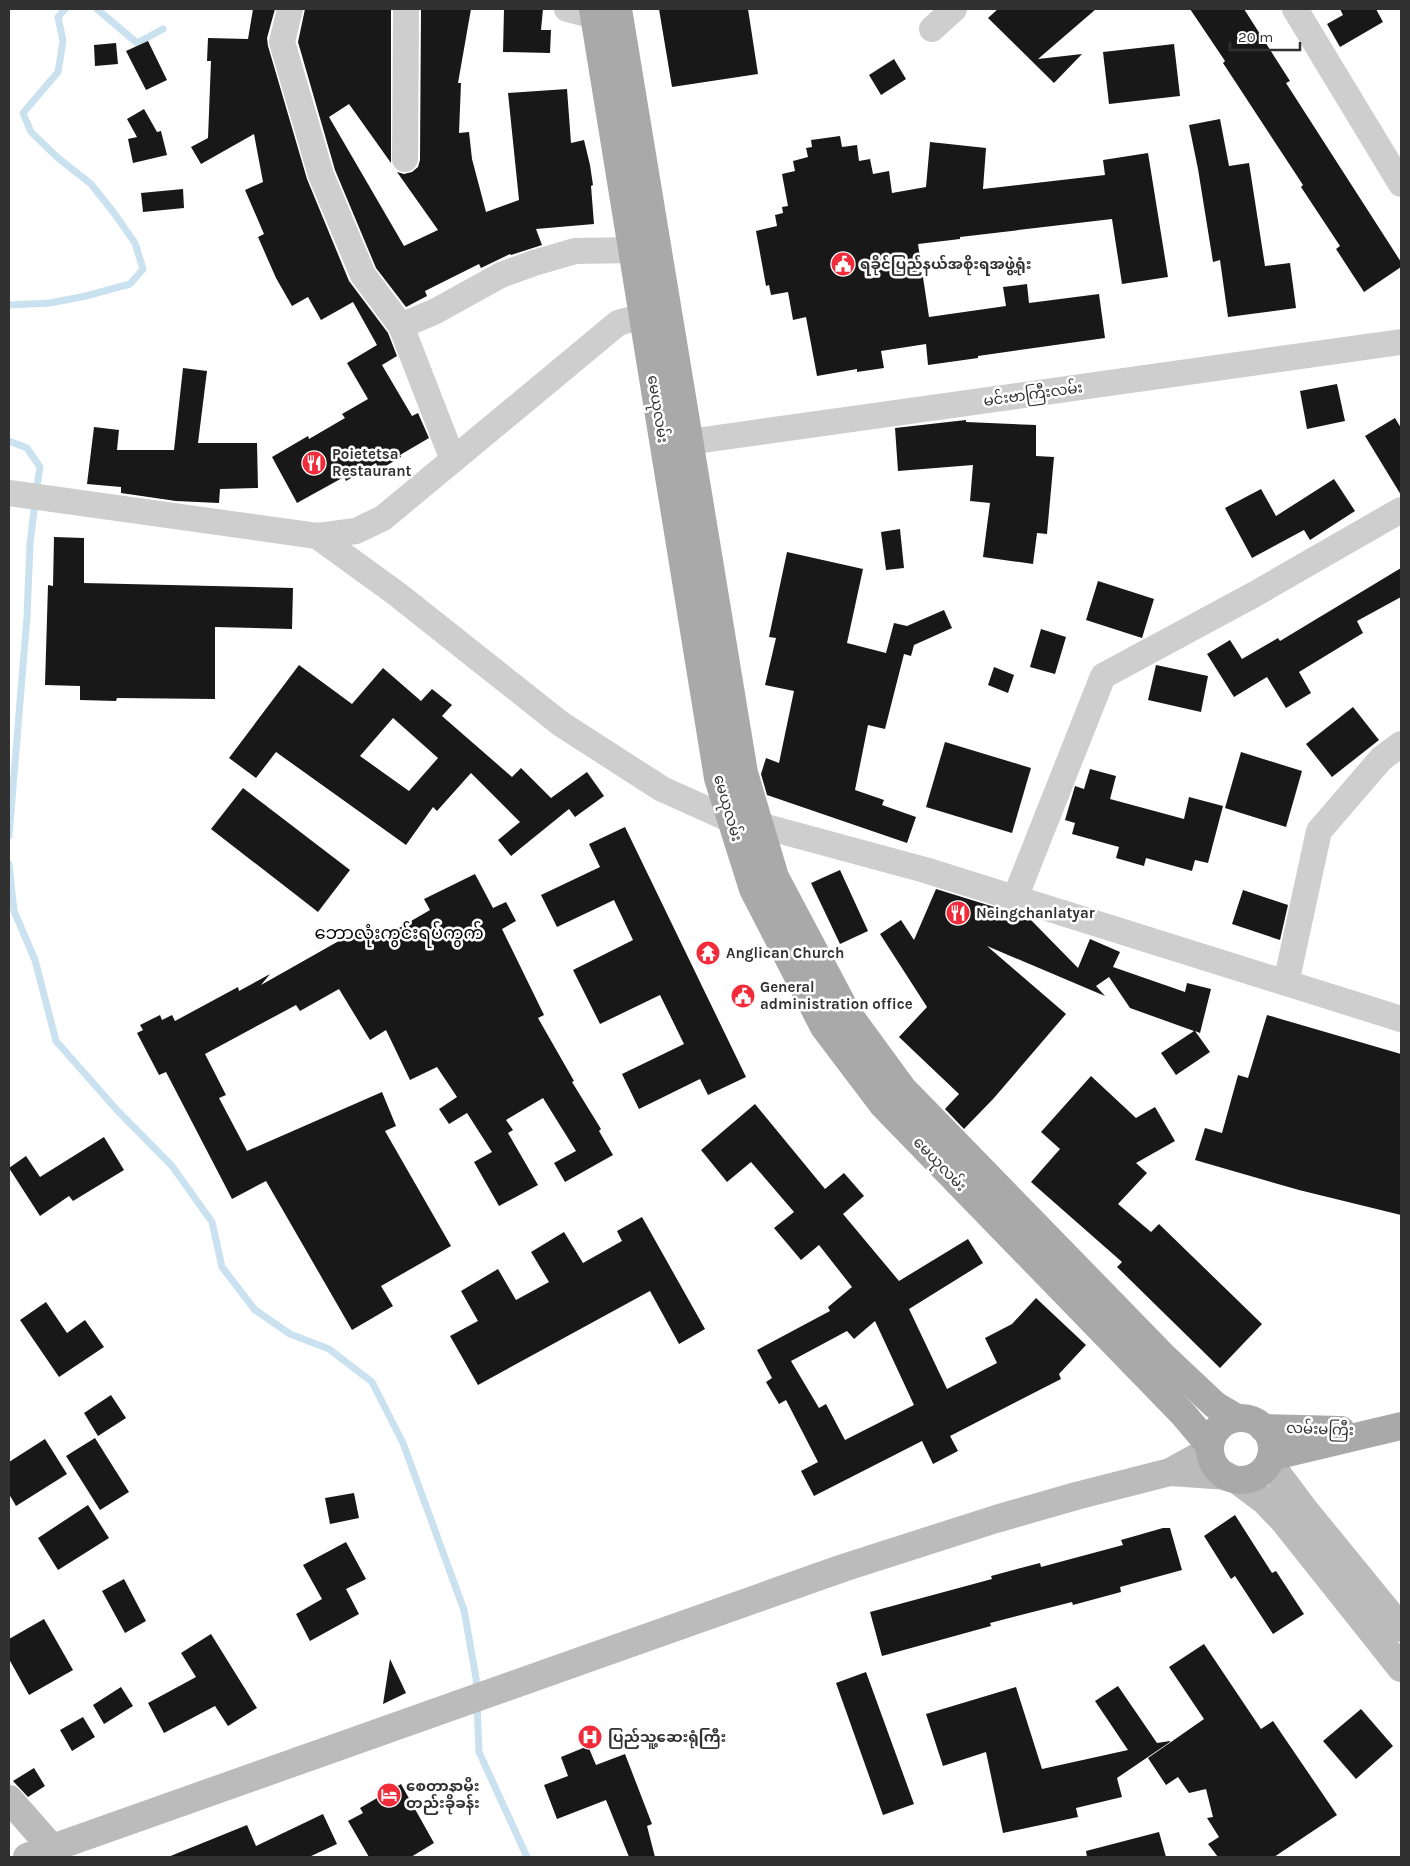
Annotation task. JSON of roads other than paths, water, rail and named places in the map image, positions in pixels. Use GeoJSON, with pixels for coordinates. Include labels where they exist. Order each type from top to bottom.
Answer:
{"type":"FeatureCollection","features":[{"type":"Feature","properties":{"kind":"main road","name":"မေယုလမ်း"},"geometry":{"type":"LineString","coordinates":[[602,11],[632,250],[643,316],[676,443],[718,778],[753,889],[824,1027],[883,1105],[1183,1414],[1210,1448]]}},
{"type":"Feature","properties":{"kind":"main road","name":"မေယုလမ်း"},"geometry":{"type":"LineString","coordinates":[[602,11],[676,443],[744,773],[775,877],[846,1010],[903,1088],[1165,1358],[1215,1405],[1237,1418]]}},
{"type":"Feature","properties":{"kind":"main road"},"geometry":{"type":"LineString","coordinates":[[1237,1418],[1251,1420],[1263,1428],[1272,1446],[1270,1458],[1265,1469],[1248,1479],[1232,1478],[1215,1466],[1210,1448],[1212,1438],[1222,1425],[1237,1418]]}},
{"type":"Feature","properties":{"kind":"main road","name":"လမ်းမကြီး"},"geometry":{"type":"LineString","coordinates":[[1263,1428],[1389,1429]]}},
{"type":"Feature","properties":{"kind":"main road","name":"လမ်းမကြီး"},"geometry":{"type":"LineString","coordinates":[[1270,1458],[1389,1429]]}},
{"type":"Feature","properties":{"kind":"street"},"geometry":{"type":"LineString","coordinates":[[290,9],[282,42],[321,175],[363,275],[402,326],[453,460]]}},
{"type":"Feature","properties":{"kind":"street"},"geometry":{"type":"LineString","coordinates":[[405,159],[406,9]]}},
{"type":"Feature","properties":{"kind":"street"},"geometry":{"type":"LineString","coordinates":[[567,9],[602,11]]}},
{"type":"Feature","properties":{"kind":"street"},"geometry":{"type":"LineString","coordinates":[[932,29],[954,9]]}},
{"type":"Feature","properties":{"kind":"street"},"geometry":{"type":"LineString","coordinates":[[1295,9],[1401,184]]}},
{"type":"Feature","properties":{"kind":"street"},"geometry":{"type":"LineString","coordinates":[[402,326],[436,311],[501,275],[534,263],[575,251],[632,250]]}},
{"type":"Feature","properties":{"kind":"street"},"geometry":{"type":"LineString","coordinates":[[13,494],[317,536],[356,531],[383,518],[618,323],[643,316]]}},
{"type":"Feature","properties":{"kind":"street","name":"မင်းဗာကြီးလမ်း"},"geometry":{"type":"LineString","coordinates":[[676,443],[1401,342]]}},
{"type":"Feature","properties":{"kind":"street"},"geometry":{"type":"LineString","coordinates":[[1015,898],[1103,676],[1254,594],[1401,510]]}},
{"type":"Feature","properties":{"kind":"street"},"geometry":{"type":"LineString","coordinates":[[317,536],[397,594],[561,724],[662,790],[731,820],[759,825],[926,870],[1401,1019]]}},
{"type":"Feature","properties":{"kind":"street"},"geometry":{"type":"LineString","coordinates":[[1286,982],[1319,831],[1381,759],[1401,744]]}},
{"type":"Feature","properties":{"kind":"street"},"geometry":{"type":"LineString","coordinates":[[9,1799],[39,1853],[852,1565],[996,1519],[1170,1472],[1210,1448]]}},
{"type":"Feature","properties":{"kind":"street"},"geometry":{"type":"LineString","coordinates":[[1270,1458],[1279,1476],[1303,1508],[1401,1628]]}},
{"type":"Feature","properties":{"kind":"street"},"geometry":{"type":"LineString","coordinates":[[1170,1472],[1232,1478],[1264,1501],[1284,1521],[1401,1668]]}},
{"type":"Feature","properties":{"kind":"waterway"},"geometry":{"type":"LineString","coordinates":[[9,305],[50,303],[86,296],[130,284],[143,269],[135,243],[114,213],[91,184],[58,158],[31,132],[23,113],[58,72],[63,41],[58,17],[65,9]]}},
{"type":"Feature","properties":{"kind":"waterway"},"geometry":{"type":"LineString","coordinates":[[97,9],[137,43],[163,29]]}},
{"type":"Feature","properties":{"kind":"waterway"},"geometry":{"type":"LineString","coordinates":[[9,441],[27,448],[40,467],[36,492]]}},
{"type":"Feature","properties":{"kind":"waterway"},"geometry":{"type":"LineString","coordinates":[[9,836],[27,617],[30,544],[35,502]]}},
{"type":"Feature","properties":{"kind":"waterway"},"geometry":{"type":"LineString","coordinates":[[9,864],[14,911],[35,960],[56,1041],[116,1109],[172,1166],[212,1222],[222,1267],[255,1310],[290,1334],[329,1349],[372,1382],[403,1443],[464,1610],[477,1692]]}},
{"type":"Feature","properties":{"kind":"waterway"},"geometry":{"type":"LineString","coordinates":[[477,1703],[479,1752],[527,1857]]}},
{"type":"Feature","properties":{"kind":"place","name":"ရခိုင်ပြည်နယ်အစိုးရအဖွဲ့ရုံး"},"geometry":{"type":"Point","coordinates":[843,264]}},
{"type":"Feature","properties":{"kind":"place","name":"Poietetsa Restaurant"},"geometry":{"type":"Point","coordinates":[314,463]}},
{"type":"Feature","properties":{"kind":"place","name":"Neingchanlatyar"},"geometry":{"type":"Point","coordinates":[958,913]}},
{"type":"Feature","properties":{"kind":"place","name":"Anglican Church"},"geometry":{"type":"Point","coordinates":[708,953]}},
{"type":"Feature","properties":{"kind":"place","name":"General administration office"},"geometry":{"type":"Point","coordinates":[743,996]}},
{"type":"Feature","properties":{"kind":"place","name":"ပြည်သူ့ဆေးရုံကြီး"},"geometry":{"type":"Point","coordinates":[590,1737]}},
{"type":"Feature","properties":{"kind":"place","name":"စေတာနာမိုး တည်းခိုခန်း"},"geometry":{"type":"Point","coordinates":[389,1795]}},
{"type":"Feature","properties":{"kind":"district","name":"ဘောလုံးကွင်းရပ်ကွက်"},"geometry":{"type":"Point","coordinates":[399,933]}}]}
